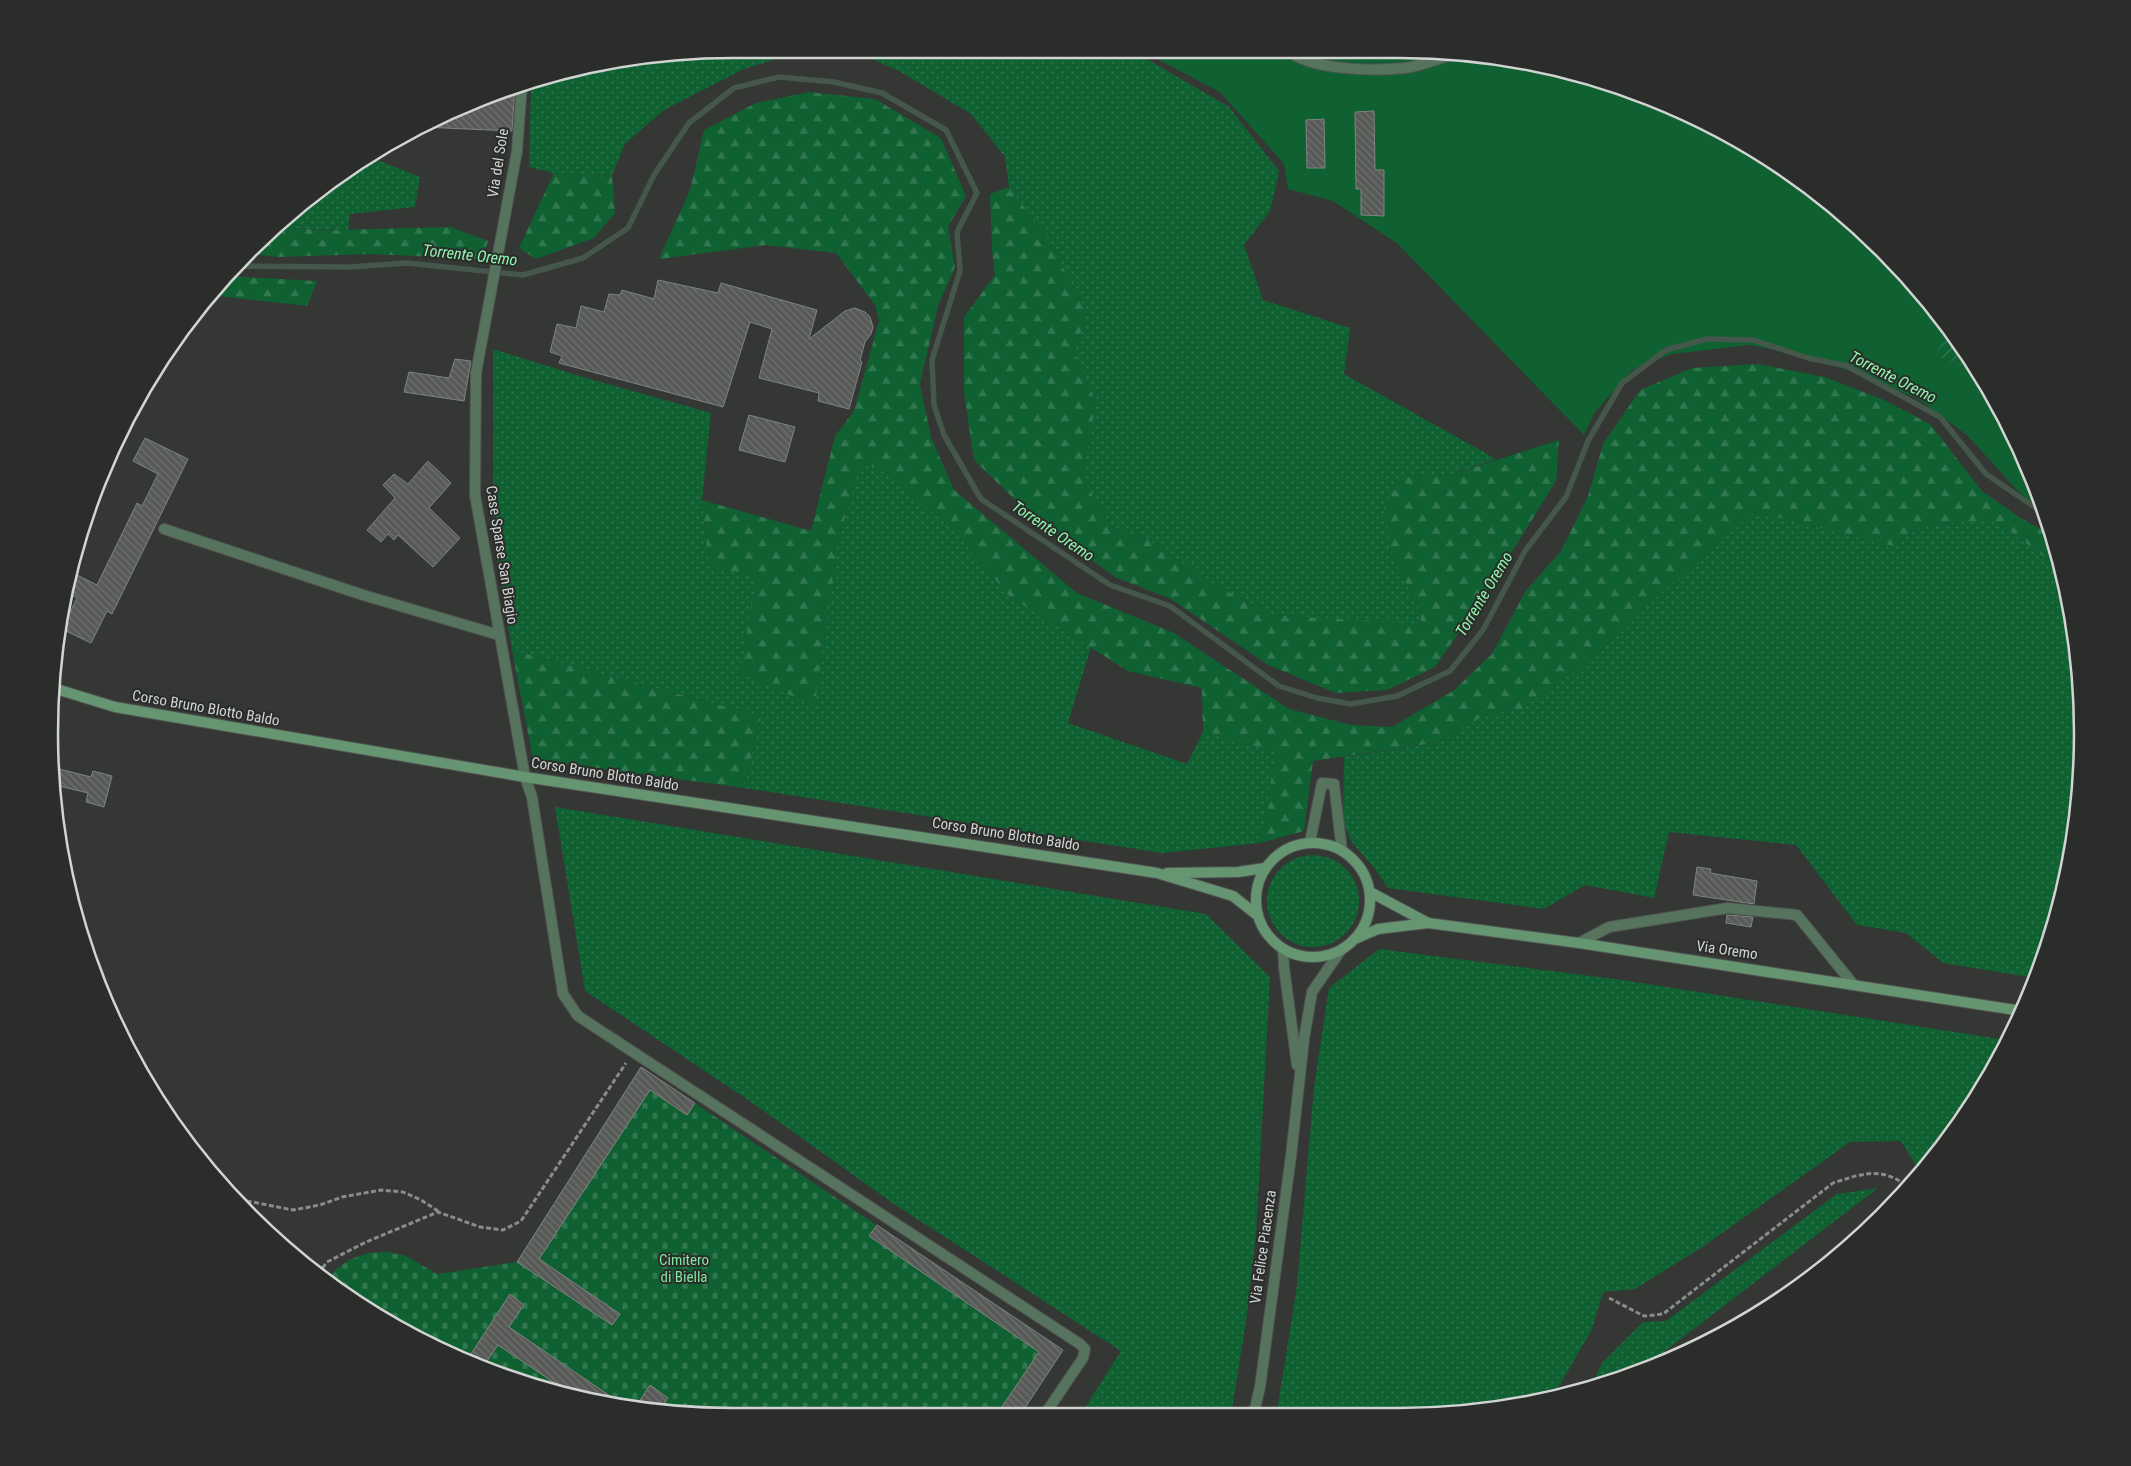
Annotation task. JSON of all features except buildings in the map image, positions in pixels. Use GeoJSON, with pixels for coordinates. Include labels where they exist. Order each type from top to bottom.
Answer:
{"type":"FeatureCollection","features":[{"type":"Feature","properties":{"kind":"main road","name":"Corso Bruno Blotto Baldo"},"geometry":{"type":"LineString","coordinates":[[59,690],[115,707],[525,777],[1157,873],[1233,896],[1257,914]]}},
{"type":"Feature","properties":{"kind":"main road"},"geometry":{"type":"LineString","coordinates":[[1310,842],[1327,844],[1342,851],[1355,861],[1364,875],[1370,892],[1370,909],[1364,925],[1355,939],[1341,950],[1327,956],[1312,958],[1297,956],[1283,950],[1272,941],[1263,928],[1257,914],[1255,898],[1258,882],[1265,868],[1277,855],[1292,846],[1310,842]]}},
{"type":"Feature","properties":{"kind":"main road","name":"Corso Bruno Blotto Baldo"},"geometry":{"type":"LineString","coordinates":[[1157,873],[1238,872],[1265,868]]}},
{"type":"Feature","properties":{"kind":"main road","name":"Via Oremo"},"geometry":{"type":"LineString","coordinates":[[1370,892],[1383,897],[1428,923]]}},
{"type":"Feature","properties":{"kind":"main road","name":"Via Oremo"},"geometry":{"type":"LineString","coordinates":[[1355,939],[1378,930],[1428,923],[1579,943],[2014,1010]]}},
{"type":"Feature","properties":{"kind":"street"},"geometry":{"type":"LineString","coordinates":[[1303,58],[1317,63],[1361,68],[1406,68],[1437,59]]}},
{"type":"Feature","properties":{"kind":"street","name":"Via del Sole"},"geometry":{"type":"LineString","coordinates":[[499,247],[517,151],[521,91]]}},
{"type":"Feature","properties":{"kind":"street","name":"Case Sparse San Biagio"},"geometry":{"type":"LineString","coordinates":[[499,247],[476,373],[475,495],[525,777],[532,797],[563,994],[578,1016],[1080,1344],[1085,1350],[1083,1358],[1049,1408]]}},
{"type":"Feature","properties":{"kind":"street"},"geometry":{"type":"LineString","coordinates":[[164,529],[363,595],[499,635]]}},
{"type":"Feature","properties":{"kind":"street"},"geometry":{"type":"LineString","coordinates":[[1310,842],[1322,783],[1334,784],[1342,851]]}},
{"type":"Feature","properties":{"kind":"street"},"geometry":{"type":"LineString","coordinates":[[1579,943],[1609,927],[1728,908],[1797,915],[1853,984]]}},
{"type":"Feature","properties":{"kind":"street","name":"Via Felice Piacenza"},"geometry":{"type":"LineString","coordinates":[[1283,950],[1299,1081]]}},
{"type":"Feature","properties":{"kind":"street","name":"Via Felice Piacenza"},"geometry":{"type":"LineString","coordinates":[[1255,1408],[1261,1378],[1312,992],[1341,950]]}},
{"type":"Feature","properties":{"kind":"path"},"geometry":{"type":"LineString","coordinates":[[246,1201],[293,1210],[320,1205],[342,1197],[381,1190],[403,1192],[421,1200],[438,1212],[480,1227],[503,1230],[521,1221],[633,1051]]}},
{"type":"Feature","properties":{"kind":"path"},"geometry":{"type":"LineString","coordinates":[[1608,1298],[1644,1316],[1663,1314],[1833,1183],[1864,1173],[1895,1177],[1902,1182]]}},
{"type":"Feature","properties":{"kind":"path"},"geometry":{"type":"LineString","coordinates":[[322,1269],[327,1262],[366,1242],[438,1212]]}},
{"type":"Feature","properties":{"kind":"green space"},"geometry":{"type":"Polygon","coordinates":[[[779,58],[744,69],[664,110],[625,144],[612,175],[554,173],[529,167],[531,89],[601,70],[645,63],[689,59],[779,58]]]}},
{"type":"Feature","properties":{"kind":"green space"},"geometry":{"type":"Polygon","coordinates":[[[869,58],[1145,58],[1229,107],[1279,171],[1270,211],[1244,245],[1263,300],[1350,328],[1344,374],[1496,459],[1443,477],[1403,477],[1393,559],[1417,604],[1422,625],[1273,615],[1211,583],[1147,539],[1111,526],[1082,478],[1096,403],[1073,350],[1088,314],[1045,234],[1009,187],[1005,157],[971,114],[899,71],[869,58]]]}},
{"type":"Feature","properties":{"kind":"green space"},"geometry":{"type":"Polygon","coordinates":[[[1155,58],[1398,58],[1486,63],[1530,70],[1615,93],[1697,127],[1773,171],[1809,197],[1876,255],[1906,288],[1960,358],[1983,395],[2004,434],[2033,504],[2018,491],[1967,435],[1918,399],[1867,377],[1806,356],[1749,345],[1672,354],[1632,370],[1595,412],[1584,435],[1398,244],[1333,201],[1288,189],[1284,164],[1220,92],[1155,58]]]}},
{"type":"Feature","properties":{"kind":"green space"},"geometry":{"type":"Polygon","coordinates":[[[809,92],[875,99],[941,138],[966,196],[948,227],[955,267],[938,306],[920,384],[931,437],[954,490],[1077,593],[1174,633],[1289,709],[1351,725],[1392,727],[1453,691],[1492,654],[1525,592],[1561,551],[1588,496],[1603,444],[1640,390],[1692,368],[1758,364],[1825,377],[1884,400],[1930,424],[1982,491],[2019,517],[2042,530],[2051,562],[1998,522],[1958,522],[1918,528],[1893,546],[1756,512],[1690,566],[1589,661],[1520,710],[1487,714],[1440,742],[1313,761],[1304,831],[1260,843],[1276,752],[1203,732],[1202,688],[1128,671],[1009,596],[956,533],[887,472],[861,463],[838,541],[815,705],[740,675],[756,578],[709,566],[702,500],[811,531],[835,436],[854,411],[879,321],[875,305],[836,253],[765,245],[659,259],[690,190],[704,130],[756,103],[809,92]]]}},
{"type":"Feature","properties":{"kind":"green space"},"geometry":{"type":"Polygon","coordinates":[[[376,160],[420,177],[415,207],[350,214],[348,230],[285,228],[322,197],[376,160]]]}},
{"type":"Feature","properties":{"kind":"green space"},"geometry":{"type":"Polygon","coordinates":[[[554,173],[612,175],[615,213],[594,238],[536,259],[519,248],[554,173]]]}},
{"type":"Feature","properties":{"kind":"green space"},"geometry":{"type":"Polygon","coordinates":[[[1009,187],[1045,234],[1088,314],[1073,350],[1096,403],[1082,478],[1111,526],[1147,539],[1211,583],[1273,615],[1422,624],[1417,604],[1393,559],[1384,507],[1403,477],[1443,477],[1559,440],[1556,481],[1487,592],[1435,667],[1387,690],[1336,693],[1268,665],[1171,599],[1115,577],[1034,518],[974,460],[964,393],[964,317],[995,275],[990,194],[1009,187]]]}},
{"type":"Feature","properties":{"kind":"green space"},"geometry":{"type":"Polygon","coordinates":[[[450,227],[488,241],[483,259],[369,254],[279,257],[255,255],[285,228],[334,230],[450,227]]]}},
{"type":"Feature","properties":{"kind":"green space"},"geometry":{"type":"Polygon","coordinates":[[[235,277],[317,281],[307,306],[218,296],[235,277]]]}},
{"type":"Feature","properties":{"kind":"green space"},"geometry":{"type":"Polygon","coordinates":[[[1943,335],[1965,366],[1936,356],[1943,335]]]}},
{"type":"Feature","properties":{"kind":"green space"},"geometry":{"type":"Polygon","coordinates":[[[493,349],[583,377],[711,413],[702,500],[709,565],[838,541],[861,463],[887,472],[956,533],[1009,596],[1091,647],[1068,723],[1187,764],[1203,732],[1277,752],[1260,843],[1162,853],[744,788],[761,716],[512,650],[493,536],[493,349]]]}},
{"type":"Feature","properties":{"kind":"green space"},"geometry":{"type":"Polygon","coordinates":[[[1756,512],[1893,546],[1918,528],[1958,522],[1998,522],[2051,562],[2061,601],[2068,645],[2074,733],[2072,777],[2061,865],[2038,950],[2028,977],[1943,963],[1906,933],[1857,925],[1796,845],[1669,832],[1654,898],[1585,885],[1544,909],[1388,888],[1375,869],[1351,841],[1343,821],[1344,757],[1440,742],[1487,714],[1520,710],[1589,661],[1690,566],[1756,512]]]}},
{"type":"Feature","properties":{"kind":"green space"},"geometry":{"type":"Polygon","coordinates":[[[512,650],[761,716],[744,788],[533,759],[512,650]]]}},
{"type":"Feature","properties":{"kind":"green space"},"geometry":{"type":"Polygon","coordinates":[[[555,807],[1206,914],[1270,977],[1256,1234],[1246,1322],[1232,1408],[1085,1408],[1121,1351],[894,1204],[751,1102],[585,991],[555,807]]]}},
{"type":"Feature","properties":{"kind":"green space"},"geometry":{"type":"Polygon","coordinates":[[[1313,855],[1331,858],[1346,868],[1356,883],[1359,901],[1356,919],[1346,934],[1331,944],[1313,947],[1295,944],[1280,934],[1270,919],[1267,901],[1270,883],[1280,868],[1295,858],[1313,855]]]}},
{"type":"Feature","properties":{"kind":"green space"},"geometry":{"type":"Polygon","coordinates":[[[1379,949],[1622,980],[2000,1039],[1960,1108],[1916,1166],[1901,1141],[1850,1142],[1704,1246],[1635,1289],[1603,1292],[1592,1329],[1558,1389],[1530,1396],[1486,1403],[1442,1407],[1277,1408],[1297,1286],[1314,1087],[1329,988],[1379,949]]]}},
{"type":"Feature","properties":{"kind":"green space","name":"Cimitero di Biella"},"geometry":{"type":"Polygon","coordinates":[[[641,1067],[1063,1350],[1025,1408],[733,1408],[645,1403],[601,1396],[558,1385],[516,1373],[474,1357],[434,1339],[395,1318],[330,1275],[351,1259],[369,1253],[387,1252],[406,1256],[437,1274],[517,1262],[641,1067]]]}},
{"type":"Feature","properties":{"kind":"green space"},"geometry":{"type":"Polygon","coordinates":[[[1878,1188],[1657,1357],[1594,1379],[1602,1363],[1643,1322],[1666,1321],[1837,1194],[1878,1188]]]}},
{"type":"Feature","properties":{"kind":"waterway","name":"Torrente Oremo"},"geometry":{"type":"LineString","coordinates":[[245,266],[350,267],[407,263],[523,275],[583,258],[628,228],[654,175],[689,123],[734,88],[779,77],[834,82],[882,93],[946,130],[977,193],[957,232],[960,271],[932,360],[934,405],[944,435],[981,499],[1110,585],[1170,606],[1279,686],[1317,698],[1351,704],[1397,696],[1450,671],[1483,630],[1525,551],[1566,497],[1588,441],[1622,383],[1666,350],[1707,339],[1753,340],[1808,358],[1847,366],[1940,417],[1986,474],[2035,507]]}}]}
